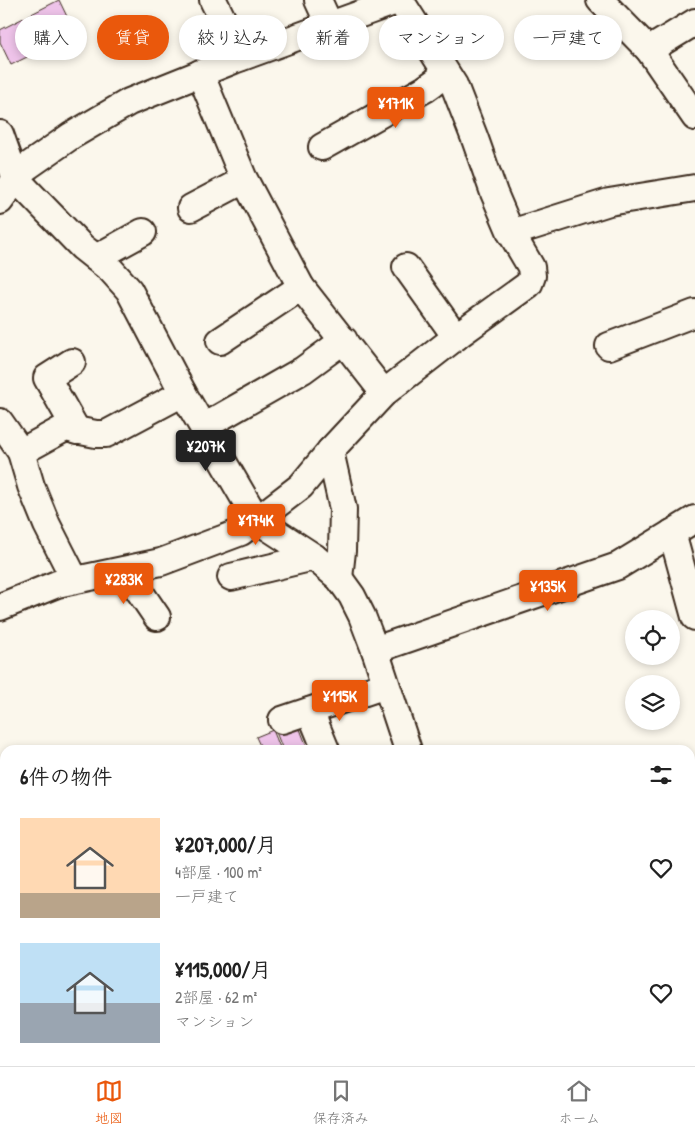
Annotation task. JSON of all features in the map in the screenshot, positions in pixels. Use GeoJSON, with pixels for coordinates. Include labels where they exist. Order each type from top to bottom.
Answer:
{"type":"FeatureCollection","features":[{"type":"Feature","properties":{"kind":"street"},"geometry":{"type":"LineString","coordinates":[[213,0],[220,15]]}},
{"type":"Feature","properties":{"kind":"street"},"geometry":{"type":"LineString","coordinates":[[318,0],[326,15]]}},
{"type":"Feature","properties":{"kind":"street"},"geometry":{"type":"LineString","coordinates":[[0,607],[57,584],[160,562],[241,532],[301,486],[330,451],[384,393],[456,337],[530,284],[532,276],[531,267],[511,233],[494,193],[454,85],[400,0],[356,15]]}},
{"type":"Feature","properties":{"kind":"street"},"geometry":{"type":"LineString","coordinates":[[600,0],[649,50],[695,117]]}},
{"type":"Feature","properties":{"kind":"street"},"geometry":{"type":"LineString","coordinates":[[649,50],[695,22]]}},
{"type":"Feature","properties":{"kind":"street"},"geometry":{"type":"LineString","coordinates":[[0,201],[28,166],[71,136],[129,102],[236,60]]}},
{"type":"Feature","properties":{"kind":"street"},"geometry":{"type":"LineString","coordinates":[[200,73],[244,180],[301,287],[384,393]]}},
{"type":"Feature","properties":{"kind":"street"},"geometry":{"type":"LineString","coordinates":[[322,147],[425,89],[446,74]]}},
{"type":"Feature","properties":{"kind":"street"},"geometry":{"type":"LineString","coordinates":[[0,134],[16,179],[82,247],[111,270],[129,290],[183,392],[257,520],[314,557],[339,578],[352,596],[375,650],[406,745]]}},
{"type":"Feature","properties":{"kind":"street"},"geometry":{"type":"LineString","coordinates":[[191,208],[244,180]]}},
{"type":"Feature","properties":{"kind":"street"},"geometry":{"type":"LineString","coordinates":[[511,233],[609,202],[695,188]]}},
{"type":"Feature","properties":{"kind":"street"},"geometry":{"type":"LineString","coordinates":[[96,258],[143,232]]}},
{"type":"Feature","properties":{"kind":"street"},"geometry":{"type":"LineString","coordinates":[[406,268],[456,337]]}},
{"type":"Feature","properties":{"kind":"street"},"geometry":{"type":"LineString","coordinates":[[220,341],[301,287]]}},
{"type":"Feature","properties":{"kind":"street"},"geometry":{"type":"LineString","coordinates":[[609,346],[695,314]]}},
{"type":"Feature","properties":{"kind":"street"},"geometry":{"type":"LineString","coordinates":[[203,426],[303,370],[344,340]]}},
{"type":"Feature","properties":{"kind":"street"},"geometry":{"type":"LineString","coordinates":[[72,362],[47,378],[77,431]]}},
{"type":"Feature","properties":{"kind":"street"},"geometry":{"type":"LineString","coordinates":[[21,452],[65,428],[106,434],[183,392]]}},
{"type":"Feature","properties":{"kind":"street"},"geometry":{"type":"LineString","coordinates":[[0,422],[21,452],[31,486],[44,518],[76,580]]}},
{"type":"Feature","properties":{"kind":"street"},"geometry":{"type":"LineString","coordinates":[[330,451],[343,509],[339,578]]}},
{"type":"Feature","properties":{"kind":"street"},"geometry":{"type":"LineString","coordinates":[[375,650],[618,566],[695,519]]}},
{"type":"Feature","properties":{"kind":"street"},"geometry":{"type":"LineString","coordinates":[[672,534],[695,617]]}},
{"type":"Feature","properties":{"kind":"street"},"geometry":{"type":"LineString","coordinates":[[231,577],[314,557]]}},
{"type":"Feature","properties":{"kind":"street"},"geometry":{"type":"LineString","coordinates":[[124,570],[157,617]]}},
{"type":"Feature","properties":{"kind":"street"},"geometry":{"type":"LineString","coordinates":[[282,720],[386,685]]}},
{"type":"Feature","properties":{"kind":"street"},"geometry":{"type":"LineString","coordinates":[[310,711],[324,745]]}},
{"type":"Feature","properties":{"kind":"building"},"geometry":{"type":"Polygon","coordinates":[[[59,0],[66,15],[30,15],[59,0]]]}},
{"type":"Feature","properties":{"kind":"building"},"geometry":{"type":"Polygon","coordinates":[[[15,22],[15,60],[21,60],[11,65],[0,42],[0,30],[15,22]]]}},
{"type":"Feature","properties":{"kind":"building"},"geometry":{"type":"Polygon","coordinates":[[[298,724],[306,745],[281,745],[276,732],[298,724]]]}},
{"type":"Feature","properties":{"kind":"building"},"geometry":{"type":"Polygon","coordinates":[[[273,730],[279,745],[260,745],[256,737],[273,730]]]}}]}
